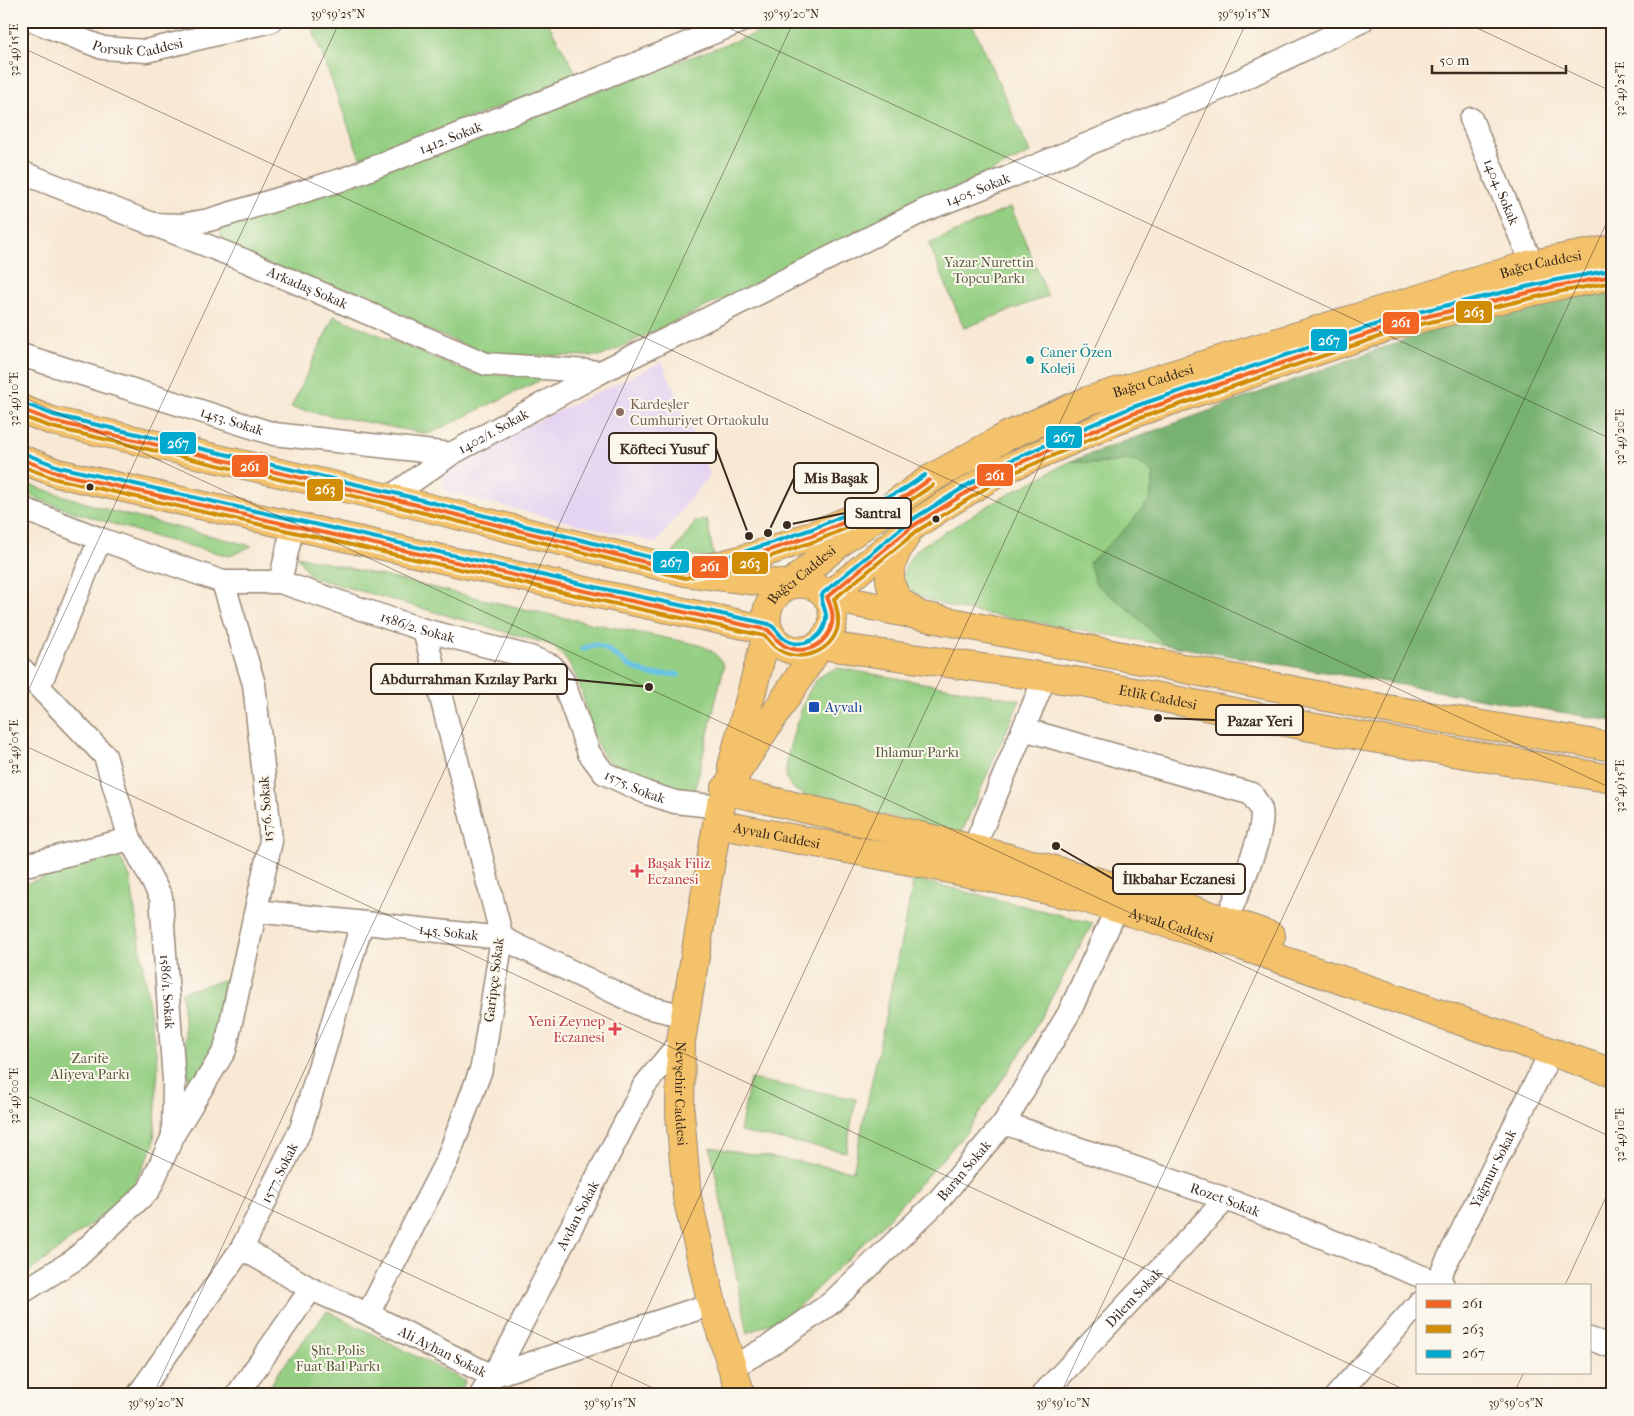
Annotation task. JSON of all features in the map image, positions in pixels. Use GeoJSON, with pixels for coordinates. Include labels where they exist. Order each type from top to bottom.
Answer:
{"type":"FeatureCollection","features":[{"type":"Feature","properties":{"kind":"main road","name":"Bağcı Caddesi"},"geometry":{"type":"LineString","coordinates":[[768,630],[767,607],[772,597],[780,590],[789,585],[847,537],[930,479],[1006,436],[1087,402],[1532,264],[1613,249]]}},
{"type":"Feature","properties":{"kind":"main road","name":"Bağcı Caddesi"},"geometry":{"type":"LineString","coordinates":[[827,597],[913,526],[1001,471],[1132,414],[1403,322],[1557,286],[1613,276]]}},
{"type":"Feature","properties":{"kind":"main road"},"geometry":{"type":"LineString","coordinates":[[21,409],[52,421],[389,498],[685,572],[789,585],[810,584],[820,589],[832,606],[834,617],[832,628],[820,644],[807,650],[795,650],[779,644],[768,630],[57,473],[21,459]]}},
{"type":"Feature","properties":{"kind":"main road"},"geometry":{"type":"LineString","coordinates":[[685,572],[737,561],[814,535],[906,496]]}},
{"type":"Feature","properties":{"kind":"main road"},"geometry":{"type":"LineString","coordinates":[[913,526],[899,548],[889,572],[890,584],[900,602],[918,615]]}},
{"type":"Feature","properties":{"kind":"main road"},"geometry":{"type":"LineString","coordinates":[[827,597],[1381,708],[1613,747]]}},
{"type":"Feature","properties":{"kind":"main road","name":"Nevşehir Caddesi"},"geometry":{"type":"LineString","coordinates":[[741,1395],[712,1304],[687,1197],[680,1113],[683,1029],[721,807],[768,630]]}},
{"type":"Feature","properties":{"kind":"main road","name":"Nevşehir Caddesi"},"geometry":{"type":"LineString","coordinates":[[721,807],[820,644]]}},
{"type":"Feature","properties":{"kind":"main road","name":"Etlik Caddesi"},"geometry":{"type":"LineString","coordinates":[[820,644],[1082,682],[1331,731],[1613,779]]}},
{"type":"Feature","properties":{"kind":"main road","name":"Ayvalı Caddesi"},"geometry":{"type":"LineString","coordinates":[[721,807],[973,850],[1114,886],[1226,921],[1613,1055]]}},
{"type":"Feature","properties":{"kind":"main road","name":"Ayvalı Caddesi"},"geometry":{"type":"LineString","coordinates":[[721,807],[938,867],[1080,897],[1118,908],[1242,946],[1613,1073]]}},
{"type":"Feature","properties":{"kind":"street","name":"Porsuk Caddesi"},"geometry":{"type":"LineString","coordinates":[[34,21],[103,48],[146,51],[271,21]]}},
{"type":"Feature","properties":{"kind":"street","name":"1412. Sokak"},"geometry":{"type":"LineString","coordinates":[[150,224],[182,225],[209,220],[344,178],[552,98],[742,21]]}},
{"type":"Feature","properties":{"kind":"street","name":"1405. Sokak"},"geometry":{"type":"LineString","coordinates":[[601,372],[925,210],[1007,178],[1241,80],[1362,21]]}},
{"type":"Feature","properties":{"kind":"street","name":"1404. Sokak"},"geometry":{"type":"LineString","coordinates":[[1471,119],[1532,264]]}},
{"type":"Feature","properties":{"kind":"street","name":"Arkadaş Sokak"},"geometry":{"type":"LineString","coordinates":[[21,172],[246,261],[486,364],[601,372]]}},
{"type":"Feature","properties":{"kind":"street","name":"1453. Sokak"},"geometry":{"type":"LineString","coordinates":[[21,354],[274,434],[451,454]]}},
{"type":"Feature","properties":{"kind":"street","name":"1402/1. Sokak"},"geometry":{"type":"LineString","coordinates":[[389,498],[451,454],[601,372]]}},
{"type":"Feature","properties":{"kind":"street"},"geometry":{"type":"LineString","coordinates":[[21,508],[100,539],[223,582],[280,582],[293,525]]}},
{"type":"Feature","properties":{"kind":"street"},"geometry":{"type":"LineString","coordinates":[[39,687],[100,539]]}},
{"type":"Feature","properties":{"kind":"street","name":"1576. Sokak"},"geometry":{"type":"LineString","coordinates":[[172,1136],[225,1050],[271,841],[254,684],[223,582]]}},
{"type":"Feature","properties":{"kind":"street","name":"1586/2. Sokak"},"geometry":{"type":"LineString","coordinates":[[280,582],[424,630],[530,657],[555,669]]}},
{"type":"Feature","properties":{"kind":"street","name":"Garipçe Sokak"},"geometry":{"type":"LineString","coordinates":[[368,1314],[447,1160],[482,1067],[502,938],[424,630]]}},
{"type":"Feature","properties":{"kind":"street","name":"1586/1. Sokak"},"geometry":{"type":"LineString","coordinates":[[21,668],[106,756],[130,838],[161,897],[174,1081],[172,1136],[149,1190],[74,1260],[21,1293]]}},
{"type":"Feature","properties":{"kind":"street","name":"1575. Sokak"},"geometry":{"type":"LineString","coordinates":[[555,669],[563,681],[590,753],[604,773],[646,793],[675,802],[721,807]]}},
{"type":"Feature","properties":{"kind":"street"},"geometry":{"type":"LineString","coordinates":[[973,850],[1045,677]]}},
{"type":"Feature","properties":{"kind":"street"},"geometry":{"type":"LineString","coordinates":[[1023,730],[1252,794],[1261,810],[1261,826],[1257,843],[1226,921]]}},
{"type":"Feature","properties":{"kind":"street"},"geometry":{"type":"LineString","coordinates":[[21,866],[130,838]]}},
{"type":"Feature","properties":{"kind":"street","name":"Baran Sokak"},"geometry":{"type":"LineString","coordinates":[[732,1367],[771,1344],[831,1304],[937,1202],[1004,1123],[1069,1013],[1118,908]]}},
{"type":"Feature","properties":{"kind":"street","name":"145. Sokak"},"geometry":{"type":"LineString","coordinates":[[256,911],[502,938],[643,1006],[683,1029]]}},
{"type":"Feature","properties":{"kind":"street","name":"1577. Sokak"},"geometry":{"type":"LineString","coordinates":[[138,1395],[242,1248],[301,1129],[362,922]]}},
{"type":"Feature","properties":{"kind":"street","name":"Avdan Sokak"},"geometry":{"type":"LineString","coordinates":[[481,1395],[508,1350],[644,1086],[683,1029]]}},
{"type":"Feature","properties":{"kind":"street","name":"Yağmur Sokak"},"geometry":{"type":"LineString","coordinates":[[1438,1284],[1552,1052]]}},
{"type":"Feature","properties":{"kind":"street","name":"Rozet Sokak"},"geometry":{"type":"LineString","coordinates":[[1004,1123],[1226,1199],[1438,1284]]}},
{"type":"Feature","properties":{"kind":"street","name":"Dilem Sokak"},"geometry":{"type":"LineString","coordinates":[[1044,1394],[1226,1199]]}},
{"type":"Feature","properties":{"kind":"street","name":"Ali Ayhan Sokak"},"geometry":{"type":"LineString","coordinates":[[242,1248],[311,1289],[368,1314],[492,1376],[712,1304]]}},
{"type":"Feature","properties":{"kind":"street"},"geometry":{"type":"LineString","coordinates":[[237,1395],[311,1289]]}},
{"type":"Feature","properties":{"kind":"street"},"geometry":{"type":"LineString","coordinates":[[1337,1395],[1416,1306]]}},
{"type":"Feature","properties":{"kind":"street"},"geometry":{"type":"LineString","coordinates":[[1592,1340],[1613,1347]]}},
{"type":"Feature","properties":{"kind":"shaded area","name":"Kardeşler Cumhuriyet Ortaokulu"},"geometry":{"type":"Polygon","coordinates":[[[662,362],[710,474],[656,543],[446,492],[442,485],[443,473],[451,462],[662,362]]]}},
{"type":"Feature","properties":{"kind":"green space"},"geometry":{"type":"Polygon","coordinates":[[[319,21],[547,21],[579,78],[360,158],[311,25],[319,21]]]}},
{"type":"Feature","properties":{"kind":"green space"},"geometry":{"type":"Polygon","coordinates":[[[790,21],[971,21],[1030,153],[602,356],[489,355],[219,244],[222,223],[370,174],[790,21]]]}},
{"type":"Feature","properties":{"kind":"green space","name":"Yazar Nurettin Topcu Parkı"},"geometry":{"type":"Polygon","coordinates":[[[1011,207],[1048,296],[964,328],[929,244],[1011,207]]]}},
{"type":"Feature","properties":{"kind":"green space"},"geometry":{"type":"Polygon","coordinates":[[[1613,286],[1613,721],[1166,645],[1130,610],[1096,584],[1089,563],[1127,527],[1150,500],[1154,474],[1139,462],[1127,460],[1098,464],[1071,461],[1459,320],[1613,286]]]}},
{"type":"Feature","properties":{"kind":"green space"},"geometry":{"type":"Polygon","coordinates":[[[334,316],[473,374],[549,376],[428,434],[291,408],[334,316]]]}},
{"type":"Feature","properties":{"kind":"green space"},"geometry":{"type":"Polygon","coordinates":[[[1127,460],[1139,462],[1154,474],[1150,500],[1127,527],[1096,584],[1130,610],[1166,645],[954,608],[918,594],[909,588],[904,581],[904,572],[909,561],[920,547],[996,501],[1071,461],[1098,464],[1127,460]]]}},
{"type":"Feature","properties":{"kind":"green space"},"geometry":{"type":"Polygon","coordinates":[[[21,482],[111,511],[252,546],[230,556],[162,539],[71,511],[21,493],[21,482]]]}},
{"type":"Feature","properties":{"kind":"green space"},"geometry":{"type":"Polygon","coordinates":[[[707,519],[714,558],[673,553],[696,521],[707,519]]]}},
{"type":"Feature","properties":{"kind":"green space"},"geometry":{"type":"Polygon","coordinates":[[[297,556],[555,616],[692,643],[708,649],[716,655],[724,666],[693,797],[653,786],[612,766],[601,752],[594,736],[579,685],[572,669],[563,656],[548,644],[311,577],[297,556]]]}},
{"type":"Feature","properties":{"kind":"green space","name":"Ihlamur Parkı"},"geometry":{"type":"Polygon","coordinates":[[[838,668],[1020,700],[961,834],[807,796],[793,788],[787,779],[787,761],[793,734],[803,706],[816,680],[838,668]]]}},
{"type":"Feature","properties":{"kind":"green space","name":"Zarife Aliyeva Parkı"},"geometry":{"type":"Polygon","coordinates":[[[118,855],[130,877],[158,1066],[154,1145],[129,1194],[21,1277],[21,885],[118,855]]]}},
{"type":"Feature","properties":{"kind":"green space"},"geometry":{"type":"Polygon","coordinates":[[[914,879],[1093,923],[1022,1051],[965,1134],[884,1223],[793,1312],[748,1333],[710,1147],[853,1171],[914,879]]]}},
{"type":"Feature","properties":{"kind":"green space"},"geometry":{"type":"Polygon","coordinates":[[[231,978],[217,1047],[190,1101],[182,992],[231,978]]]}},
{"type":"Feature","properties":{"kind":"green space"},"geometry":{"type":"Polygon","coordinates":[[[750,1079],[856,1099],[846,1152],[740,1132],[750,1079]]]}},
{"type":"Feature","properties":{"kind":"green space","name":"Şht. Polis Fuat Bal Parkı"},"geometry":{"type":"Polygon","coordinates":[[[327,1311],[465,1381],[460,1395],[266,1395],[277,1374],[327,1311]]]}},
{"type":"Feature","properties":{"kind":"waterway"},"geometry":{"type":"LineString","coordinates":[[582,649],[596,645],[605,648],[631,667],[651,675],[678,675]]}},
{"type":"Feature","properties":{"kind":"transit line","name":"267"},"geometry":{"type":"LineString","coordinates":[[23,453],[59,467],[769,624],[783,638],[797,644],[812,640],[822,630],[826,615],[822,598],[823,593],[910,521],[998,466],[1130,408],[1401,316],[1556,280],[1612,270]]}},
{"type":"Feature","properties":{"kind":"transit line","name":"261"},"geometry":{"type":"LineString","coordinates":[[21,459],[57,473],[768,630],[785,646],[801,650],[816,646],[831,628],[832,612],[827,597],[913,526],[1001,471],[1132,414],[1403,322],[1557,286],[1613,276]]}},
{"type":"Feature","properties":{"kind":"transit line","name":"263"},"geometry":{"type":"LineString","coordinates":[[21,466],[56,479],[765,636],[783,652],[801,656],[819,651],[833,639],[838,622],[834,599],[917,531],[1004,477],[1134,420],[1405,328],[1558,292],[1613,282]]}},
{"type":"Feature","properties":{"kind":"transit line","name":"267"},"geometry":{"type":"LineString","coordinates":[[23,403],[54,415],[390,492],[685,566],[735,555],[812,529],[903,490],[925,475]]}},
{"type":"Feature","properties":{"kind":"transit line","name":"261"},"geometry":{"type":"LineString","coordinates":[[21,409],[52,421],[389,498],[685,572],[737,561],[814,535],[906,496],[929,480]]}},
{"type":"Feature","properties":{"kind":"transit line","name":"263"},"geometry":{"type":"LineString","coordinates":[[21,416],[51,427],[388,504],[685,578],[739,567],[816,541],[908,502],[933,485]]}},
{"type":"Feature","properties":{"kind":"place","name":"Caner Özen Koleji"},"geometry":{"type":"Point","coordinates":[1030,360]}},
{"type":"Feature","properties":{"kind":"place","name":"Kardeşler Cumhuriyet Ortaokulu"},"geometry":{"type":"Point","coordinates":[620,412]}},
{"type":"Feature","properties":{"kind":"place","name":"Santral"},"geometry":{"type":"Point","coordinates":[787,525]}},
{"type":"Feature","properties":{"kind":"place","name":"Mis Başak"},"geometry":{"type":"Point","coordinates":[768,533]}},
{"type":"Feature","properties":{"kind":"place","name":"Köfteci Yusuf"},"geometry":{"type":"Point","coordinates":[749,536]}},
{"type":"Feature","properties":{"kind":"place","name":"Abdurrahman Kızılay Parkı"},"geometry":{"type":"Point","coordinates":[649,687]}},
{"type":"Feature","properties":{"kind":"place","name":"Ayvalı"},"geometry":{"type":"Point","coordinates":[814,707]}},
{"type":"Feature","properties":{"kind":"place","name":"Pazar Yeri"},"geometry":{"type":"Point","coordinates":[1158,718]}},
{"type":"Feature","properties":{"kind":"place","name":"İlkbahar Eczanesi"},"geometry":{"type":"Point","coordinates":[1056,846]}},
{"type":"Feature","properties":{"kind":"place","name":"Başak Filiz Eczanesi"},"geometry":{"type":"Point","coordinates":[637,871]}},
{"type":"Feature","properties":{"kind":"place","name":"Yeni Zeynep Eczanesi"},"geometry":{"type":"Point","coordinates":[615,1029]}}]}
